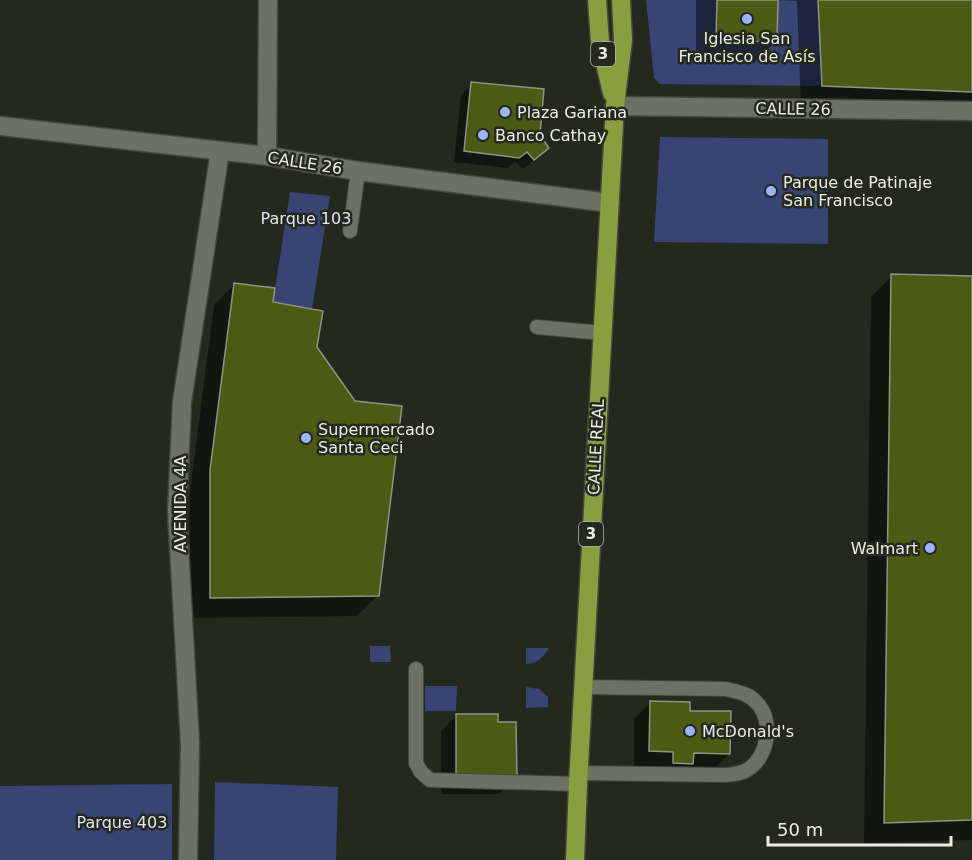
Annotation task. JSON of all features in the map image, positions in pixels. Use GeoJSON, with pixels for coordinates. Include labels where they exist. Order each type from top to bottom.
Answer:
{"type":"FeatureCollection","features":[{"type":"Feature","properties":{"kind":"main road","name":"CALLE REAL"},"geometry":{"type":"LineString","coordinates":[[597,0],[600,42],[615,106]]}},
{"type":"Feature","properties":{"kind":"main road","name":"CALLE REAL"},"geometry":{"type":"LineString","coordinates":[[575,860],[615,106],[623,40],[621,0]]}},
{"type":"Feature","properties":{"kind":"street"},"geometry":{"type":"LineString","coordinates":[[267,0],[267,156]]}},
{"type":"Feature","properties":{"kind":"street","name":"CALLE 26"},"geometry":{"type":"LineString","coordinates":[[615,106],[972,111]]}},
{"type":"Feature","properties":{"kind":"street","name":"CALLE 26"},"geometry":{"type":"LineString","coordinates":[[0,126],[267,156],[358,171],[610,203]]}},
{"type":"Feature","properties":{"kind":"street","name":"AVENIDA 4A"},"geometry":{"type":"LineString","coordinates":[[188,860],[190,743],[177,511],[182,402],[220,151]]}},
{"type":"Feature","properties":{"kind":"lane"},"geometry":{"type":"LineString","coordinates":[[350,231],[358,171]]}},
{"type":"Feature","properties":{"kind":"lane"},"geometry":{"type":"LineString","coordinates":[[537,327],[602,333]]}},
{"type":"Feature","properties":{"kind":"lane"},"geometry":{"type":"LineString","coordinates":[[416,669],[416,764],[430,780],[726,775],[744,772],[756,764],[765,750],[765,715],[757,702],[746,694],[726,689],[583,687]]}},
{"type":"Feature","properties":{"kind":"green space"},"geometry":{"type":"Polygon","coordinates":[[[646,0],[717,0],[717,38],[776,42],[778,0],[818,0],[822,86],[660,84],[654,78],[646,0]]]}},
{"type":"Feature","properties":{"kind":"green space","name":"Parque de Patinaje San Francisco"},"geometry":{"type":"Polygon","coordinates":[[[660,137],[828,139],[828,244],[654,242],[660,137]]]}},
{"type":"Feature","properties":{"kind":"green space","name":"Parque 103"},"geometry":{"type":"Polygon","coordinates":[[[290,192],[330,196],[312,309],[273,302],[290,192]]]}},
{"type":"Feature","properties":{"kind":"green space"},"geometry":{"type":"Polygon","coordinates":[[[370,646],[390,646],[391,662],[370,662],[370,646]]]}},
{"type":"Feature","properties":{"kind":"green space"},"geometry":{"type":"Polygon","coordinates":[[[526,648],[549,648],[540,659],[526,664],[526,648]]]}},
{"type":"Feature","properties":{"kind":"green space"},"geometry":{"type":"Polygon","coordinates":[[[425,686],[457,686],[456,711],[425,711],[425,686]]]}},
{"type":"Feature","properties":{"kind":"green space"},"geometry":{"type":"Polygon","coordinates":[[[526,687],[539,689],[548,697],[548,707],[526,708],[526,687]]]}},
{"type":"Feature","properties":{"kind":"green space"},"geometry":{"type":"Polygon","coordinates":[[[215,782],[338,787],[336,860],[214,860],[215,782]]]}},
{"type":"Feature","properties":{"kind":"green space","name":"Parque 403"},"geometry":{"type":"Polygon","coordinates":[[[172,784],[172,860],[0,860],[0,786],[172,784]]]}},
{"type":"Feature","properties":{"kind":"building","name":"Iglesia San Francisco de Asís"},"geometry":{"type":"Polygon","coordinates":[[[717,0],[778,0],[777,43],[716,38],[717,0]]]}},
{"type":"Feature","properties":{"kind":"building"},"geometry":{"type":"Polygon","coordinates":[[[818,0],[972,0],[972,92],[822,86],[818,0]]]}},
{"type":"Feature","properties":{"kind":"building","name":"Plaza Gariana"},"geometry":{"type":"Polygon","coordinates":[[[471,82],[544,89],[540,135],[549,148],[534,160],[527,152],[519,158],[464,151],[471,82]]]}},
{"type":"Feature","properties":{"kind":"building","name":"Walmart"},"geometry":{"type":"Polygon","coordinates":[[[891,274],[972,276],[972,820],[884,823],[891,274]]]}},
{"type":"Feature","properties":{"kind":"building","name":"Supermercado Santa Ceci"},"geometry":{"type":"Polygon","coordinates":[[[234,283],[275,288],[273,302],[323,311],[317,347],[355,401],[402,406],[379,596],[210,598],[210,470],[234,283]]]}},
{"type":"Feature","properties":{"kind":"building","name":"McDonald's"},"geometry":{"type":"Polygon","coordinates":[[[650,701],[690,702],[690,711],[731,711],[730,754],[694,753],[693,764],[673,763],[673,752],[649,751],[650,701]]]}},
{"type":"Feature","properties":{"kind":"building"},"geometry":{"type":"Polygon","coordinates":[[[456,714],[498,714],[498,722],[516,722],[517,778],[456,778],[456,714]]]}},
{"type":"Feature","properties":{"kind":"place","name":"Iglesia San Francisco de Asís"},"geometry":{"type":"Point","coordinates":[747,19]}},
{"type":"Feature","properties":{"kind":"place","name":"Plaza Gariana"},"geometry":{"type":"Point","coordinates":[505,112]}},
{"type":"Feature","properties":{"kind":"place","name":"Banco Cathay"},"geometry":{"type":"Point","coordinates":[483,135]}},
{"type":"Feature","properties":{"kind":"place","name":"Parque de Patinaje San Francisco"},"geometry":{"type":"Point","coordinates":[771,191]}},
{"type":"Feature","properties":{"kind":"place","name":"Supermercado Santa Ceci"},"geometry":{"type":"Point","coordinates":[306,438]}},
{"type":"Feature","properties":{"kind":"place","name":"Walmart"},"geometry":{"type":"Point","coordinates":[930,548]}},
{"type":"Feature","properties":{"kind":"place","name":"McDonald's"},"geometry":{"type":"Point","coordinates":[690,731]}}]}
